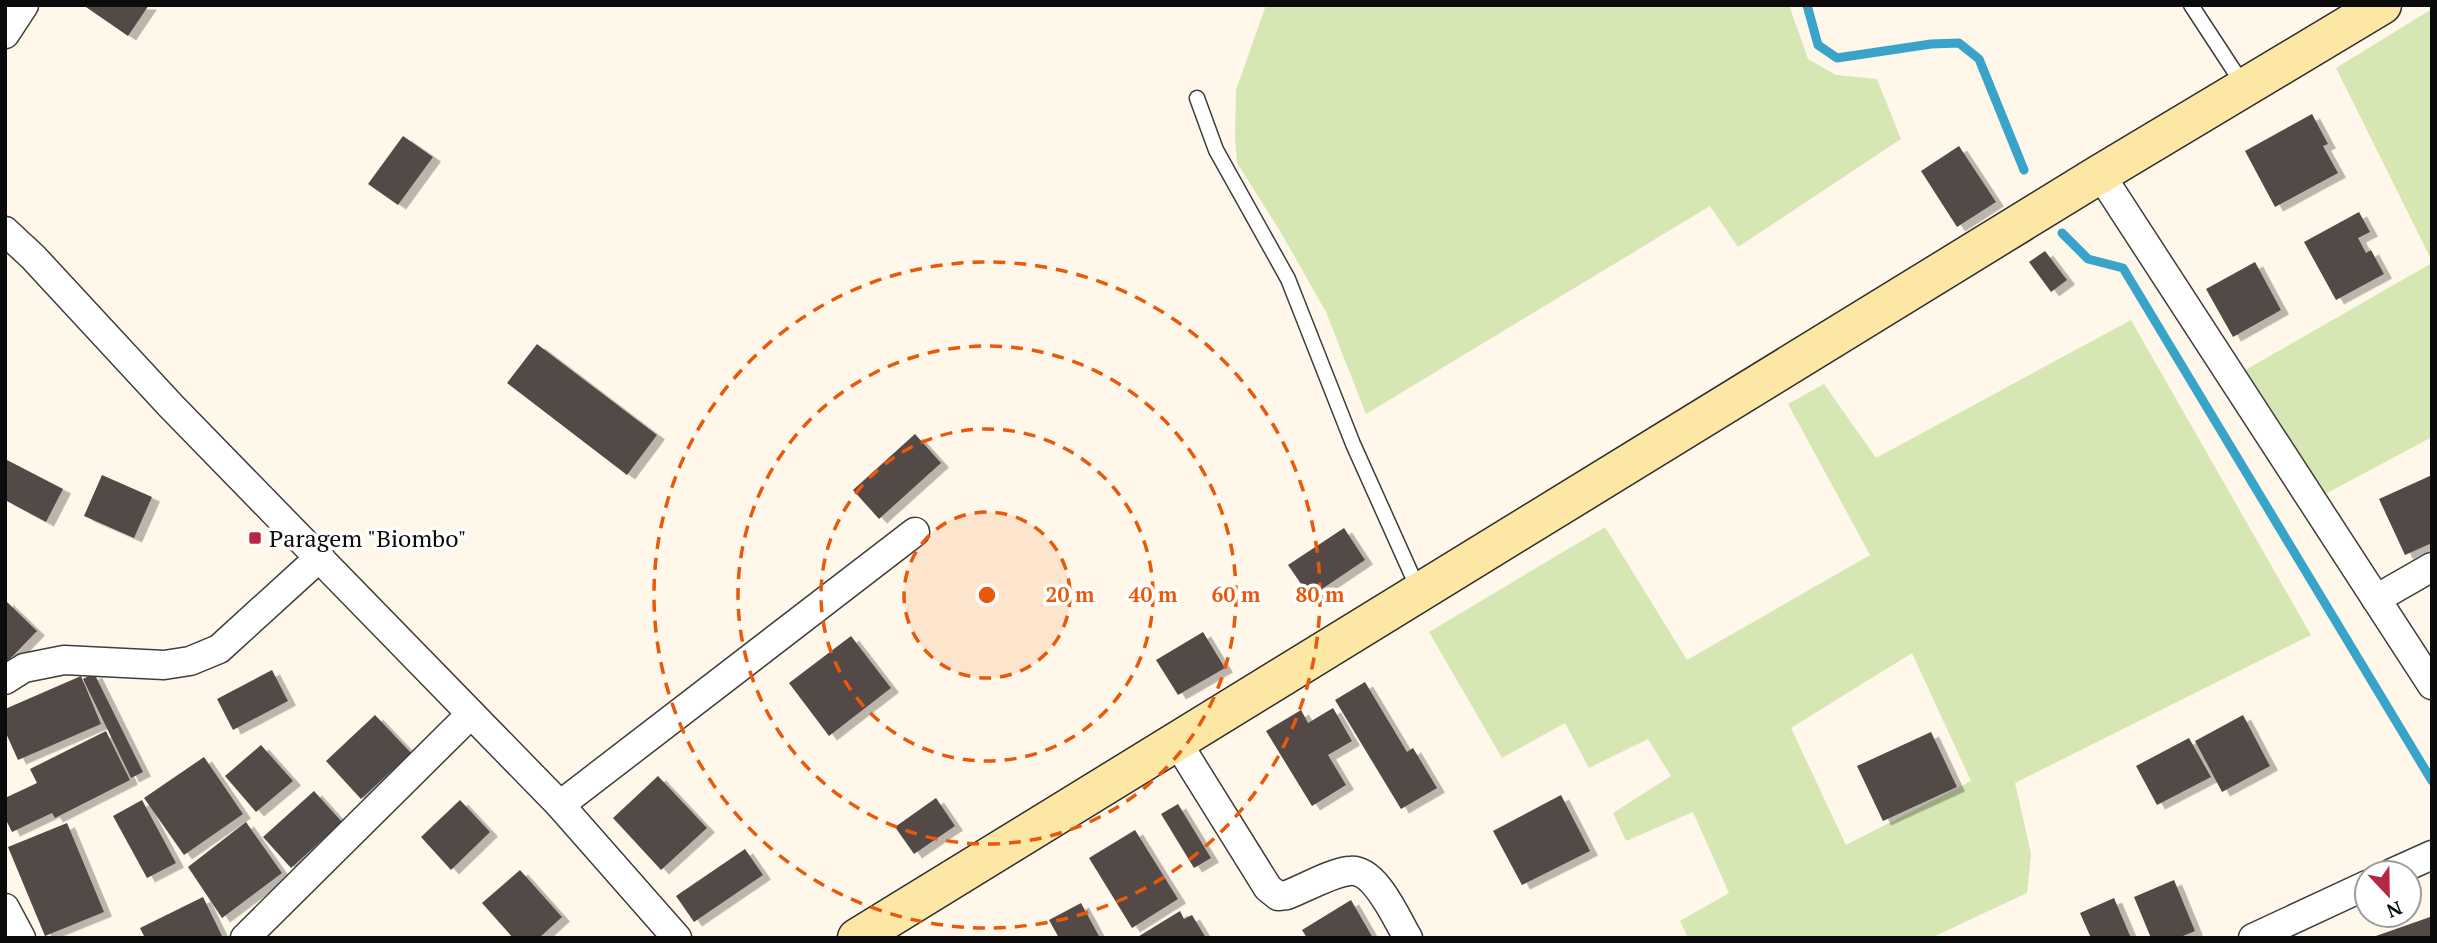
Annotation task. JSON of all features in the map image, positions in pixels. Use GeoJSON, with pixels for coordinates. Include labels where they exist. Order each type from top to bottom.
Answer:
{"type":"FeatureCollection","features":[{"type":"Feature","properties":{"kind":"main road"},"geometry":{"type":"LineString","coordinates":[[857,938],[1419,591],[2245,88],[2367,10]]}},
{"type":"Feature","properties":{"kind":"street"},"geometry":{"type":"LineString","coordinates":[[5,34],[24,5]]}},
{"type":"Feature","properties":{"kind":"street"},"geometry":{"type":"LineString","coordinates":[[2100,174],[2432,685]]}},
{"type":"Feature","properties":{"kind":"street"},"geometry":{"type":"LineString","coordinates":[[5,231],[33,257],[171,406],[560,805],[677,938]]}},
{"type":"Feature","properties":{"kind":"street"},"geometry":{"type":"LineString","coordinates":[[560,805],[915,532]]}},
{"type":"Feature","properties":{"kind":"street"},"geometry":{"type":"LineString","coordinates":[[5,680],[24,668],[64,660],[164,665],[190,661],[219,649],[320,557]]}},
{"type":"Feature","properties":{"kind":"street"},"geometry":{"type":"LineString","coordinates":[[2376,599],[2432,567]]}},
{"type":"Feature","properties":{"kind":"street"},"geometry":{"type":"LineString","coordinates":[[245,938],[471,714]]}},
{"type":"Feature","properties":{"kind":"street"},"geometry":{"type":"LineString","coordinates":[[1177,742],[1269,888],[1278,896],[1349,871],[1361,872],[1373,880],[1408,938]]}},
{"type":"Feature","properties":{"kind":"street"},"geometry":{"type":"LineString","coordinates":[[2253,938],[2353,892]]}},
{"type":"Feature","properties":{"kind":"street"},"geometry":{"type":"LineString","coordinates":[[5,908],[21,938]]}},
{"type":"Feature","properties":{"kind":"lane"},"geometry":{"type":"LineString","coordinates":[[2191,5],[2245,88]]}},
{"type":"Feature","properties":{"kind":"lane"},"geometry":{"type":"LineString","coordinates":[[1197,99],[1216,150],[1287,279],[1353,444],[1419,591]]}},
{"type":"Feature","properties":{"kind":"green space"},"geometry":{"type":"Polygon","coordinates":[[[1266,5],[1789,5],[1808,59],[1836,75],[1877,79],[1901,139],[1738,247],[1710,206],[1366,414],[1326,312],[1237,163],[1236,90],[1266,5]]]}},
{"type":"Feature","properties":{"kind":"green space"},"geometry":{"type":"Polygon","coordinates":[[[2432,9],[2432,261],[2336,68],[2432,9]]]}},
{"type":"Feature","properties":{"kind":"green space"},"geometry":{"type":"Polygon","coordinates":[[[2432,263],[2432,437],[2314,500],[2235,376],[2432,263]]]}},
{"type":"Feature","properties":{"kind":"green space"},"geometry":{"type":"Polygon","coordinates":[[[2131,320],[2311,635],[2015,783],[2031,854],[2027,893],[1931,938],[1688,938],[1680,921],[1729,893],[1693,812],[1626,841],[1613,813],[1671,776],[1648,739],[1589,768],[1565,723],[1502,758],[1429,632],[1605,527],[1687,660],[1870,555],[1788,404],[1824,384],[1876,458],[2131,320]],[[1912,653],[1791,728],[1846,845],[1971,781],[1912,653]]]}},
{"type":"Feature","properties":{"kind":"building"},"geometry":{"type":"Polygon","coordinates":[[[83,5],[149,5],[128,36],[83,5]]]}},
{"type":"Feature","properties":{"kind":"building"},"geometry":{"type":"Polygon","coordinates":[[[2312,114],[2328,144],[2323,146],[2338,173],[2275,207],[2245,151],[2312,114]]]}},
{"type":"Feature","properties":{"kind":"building"},"geometry":{"type":"Polygon","coordinates":[[[403,136],[433,157],[398,205],[368,184],[403,136]]]}},
{"type":"Feature","properties":{"kind":"building"},"geometry":{"type":"Polygon","coordinates":[[[1959,146],[1996,202],[1957,227],[1921,171],[1959,146]]]}},
{"type":"Feature","properties":{"kind":"building"},"geometry":{"type":"Polygon","coordinates":[[[2359,212],[2370,232],[2358,238],[2366,253],[2371,250],[2384,274],[2336,300],[2304,242],[2359,212]]]}},
{"type":"Feature","properties":{"kind":"building"},"geometry":{"type":"Polygon","coordinates":[[[2045,251],[2067,280],[2051,292],[2029,262],[2045,251]]]}},
{"type":"Feature","properties":{"kind":"building"},"geometry":{"type":"Polygon","coordinates":[[[2255,262],[2281,310],[2233,337],[2206,289],[2255,262]]]}},
{"type":"Feature","properties":{"kind":"building"},"geometry":{"type":"Polygon","coordinates":[[[537,344],[657,435],[627,475],[507,383],[537,344]]]}},
{"type":"Feature","properties":{"kind":"building"},"geometry":{"type":"Polygon","coordinates":[[[915,434],[941,463],[879,519],[853,490],[915,434]]]}},
{"type":"Feature","properties":{"kind":"building"},"geometry":{"type":"Polygon","coordinates":[[[5,459],[63,489],[46,522],[5,500],[5,459]]]}},
{"type":"Feature","properties":{"kind":"building"},"geometry":{"type":"Polygon","coordinates":[[[102,475],[152,497],[134,538],[84,516],[102,475]]]}},
{"type":"Feature","properties":{"kind":"building"},"geometry":{"type":"Polygon","coordinates":[[[2432,475],[2432,543],[2405,555],[2379,499],[2432,475]]]}},
{"type":"Feature","properties":{"kind":"building"},"geometry":{"type":"Polygon","coordinates":[[[1344,528],[1365,560],[1310,597],[1288,565],[1344,528]]]}},
{"type":"Feature","properties":{"kind":"building"},"geometry":{"type":"Polygon","coordinates":[[[5,600],[37,631],[8,661],[5,658],[5,600]]]}},
{"type":"Feature","properties":{"kind":"building"},"geometry":{"type":"Polygon","coordinates":[[[1203,632],[1225,668],[1178,695],[1156,660],[1203,632]]]}},
{"type":"Feature","properties":{"kind":"building"},"geometry":{"type":"Polygon","coordinates":[[[851,636],[891,688],[829,736],[789,683],[851,636]]]}},
{"type":"Feature","properties":{"kind":"building"},"geometry":{"type":"Polygon","coordinates":[[[272,670],[288,701],[233,730],[217,699],[272,670]]]}},
{"type":"Feature","properties":{"kind":"building"},"geometry":{"type":"Polygon","coordinates":[[[94,673],[143,772],[131,778],[83,679],[94,673]]]}},
{"type":"Feature","properties":{"kind":"building"},"geometry":{"type":"Polygon","coordinates":[[[81,676],[101,724],[18,760],[5,731],[5,709],[81,676]]]}},
{"type":"Feature","properties":{"kind":"building"},"geometry":{"type":"Polygon","coordinates":[[[1365,682],[1407,752],[1413,748],[1437,788],[1401,809],[1335,700],[1365,682]]]}},
{"type":"Feature","properties":{"kind":"building"},"geometry":{"type":"Polygon","coordinates":[[[1333,708],[1352,741],[1328,755],[1346,785],[1312,806],[1266,731],[1301,710],[1308,723],[1333,708]]]}},
{"type":"Feature","properties":{"kind":"building"},"geometry":{"type":"Polygon","coordinates":[[[375,715],[411,753],[361,799],[326,761],[375,715]]]}},
{"type":"Feature","properties":{"kind":"building"},"geometry":{"type":"Polygon","coordinates":[[[2243,715],[2270,766],[2222,792],[2195,741],[2243,715]]]}},
{"type":"Feature","properties":{"kind":"building"},"geometry":{"type":"Polygon","coordinates":[[[106,731],[130,780],[55,818],[52,813],[12,832],[5,818],[5,798],[37,783],[30,769],[106,731]]]}},
{"type":"Feature","properties":{"kind":"building"},"geometry":{"type":"Polygon","coordinates":[[[1931,732],[1957,787],[1883,821],[1857,766],[1931,732]]]}},
{"type":"Feature","properties":{"kind":"building"},"geometry":{"type":"Polygon","coordinates":[[[2189,738],[2211,777],[2157,805],[2136,766],[2189,738]]]}},
{"type":"Feature","properties":{"kind":"building"},"geometry":{"type":"Polygon","coordinates":[[[261,745],[293,781],[256,812],[225,776],[261,745]]]}},
{"type":"Feature","properties":{"kind":"building"},"geometry":{"type":"Polygon","coordinates":[[[204,757],[243,814],[184,855],[144,798],[204,757]]]}},
{"type":"Feature","properties":{"kind":"building"},"geometry":{"type":"Polygon","coordinates":[[[658,776],[707,828],[661,870],[613,818],[658,776]]]}},
{"type":"Feature","properties":{"kind":"building"},"geometry":{"type":"Polygon","coordinates":[[[314,791],[342,822],[291,868],[263,837],[314,791]]]}},
{"type":"Feature","properties":{"kind":"building"},"geometry":{"type":"Polygon","coordinates":[[[1561,795],[1590,851],[1522,885],[1493,831],[1561,795]]]}},
{"type":"Feature","properties":{"kind":"building"},"geometry":{"type":"Polygon","coordinates":[[[936,798],[955,826],[914,854],[895,827],[936,798]]]}},
{"type":"Feature","properties":{"kind":"building"},"geometry":{"type":"Polygon","coordinates":[[[142,800],[176,863],[147,878],[113,816],[142,800]]]}},
{"type":"Feature","properties":{"kind":"building"},"geometry":{"type":"Polygon","coordinates":[[[460,800],[490,832],[451,870],[421,837],[460,800]]]}},
{"type":"Feature","properties":{"kind":"building"},"geometry":{"type":"Polygon","coordinates":[[[1178,804],[1211,858],[1194,868],[1161,814],[1178,804]]]}},
{"type":"Feature","properties":{"kind":"building"},"geometry":{"type":"Polygon","coordinates":[[[246,822],[282,873],[222,918],[188,867],[246,822]]]}},
{"type":"Feature","properties":{"kind":"building"},"geometry":{"type":"Polygon","coordinates":[[[67,823],[104,912],[45,936],[8,847],[67,823]]]}},
{"type":"Feature","properties":{"kind":"building"},"geometry":{"type":"Polygon","coordinates":[[[1135,830],[1178,899],[1132,928],[1089,858],[1135,830]]]}},
{"type":"Feature","properties":{"kind":"building"},"geometry":{"type":"Polygon","coordinates":[[[745,849],[763,875],[694,922],[676,896],[745,849]]]}},
{"type":"Feature","properties":{"kind":"building"},"geometry":{"type":"Polygon","coordinates":[[[520,870],[562,917],[539,938],[513,938],[482,903],[520,870]]]}},
{"type":"Feature","properties":{"kind":"building"},"geometry":{"type":"Polygon","coordinates":[[[2174,880],[2195,931],[2178,938],[2151,938],[2134,897],[2174,880]]]}},
{"type":"Feature","properties":{"kind":"building"},"geometry":{"type":"Polygon","coordinates":[[[203,897],[223,938],[145,938],[140,928],[203,897]]]}},
{"type":"Feature","properties":{"kind":"building"},"geometry":{"type":"Polygon","coordinates":[[[2114,898],[2131,938],[2091,938],[2080,913],[2114,898]]]}},
{"type":"Feature","properties":{"kind":"building"},"geometry":{"type":"Polygon","coordinates":[[[1351,900],[1373,938],[1307,938],[1302,930],[1351,900]]]}},
{"type":"Feature","properties":{"kind":"building"},"geometry":{"type":"Polygon","coordinates":[[[1081,903],[1100,938],[1059,938],[1049,920],[1081,903]]]}},
{"type":"Feature","properties":{"kind":"building"},"geometry":{"type":"Polygon","coordinates":[[[1180,911],[1184,919],[1192,915],[1206,938],[1136,938],[1180,911]]]}},
{"type":"Feature","properties":{"kind":"building"},"geometry":{"type":"Polygon","coordinates":[[[2430,917],[2432,938],[2373,938],[2396,929],[2423,929],[2423,919],[2430,917]]]}},
{"type":"Feature","properties":{"kind":"waterway"},"geometry":{"type":"LineString","coordinates":[[1807,5],[1818,45],[1837,58],[1931,44],[1959,43],[1979,59],[2024,170]]}},
{"type":"Feature","properties":{"kind":"waterway"},"geometry":{"type":"LineString","coordinates":[[2062,233],[2088,259],[2123,268],[2432,781]]}},
{"type":"Feature","properties":{"kind":"place","name":"Paragem \"Biombo\""},"geometry":{"type":"Point","coordinates":[255,538]}}]}
